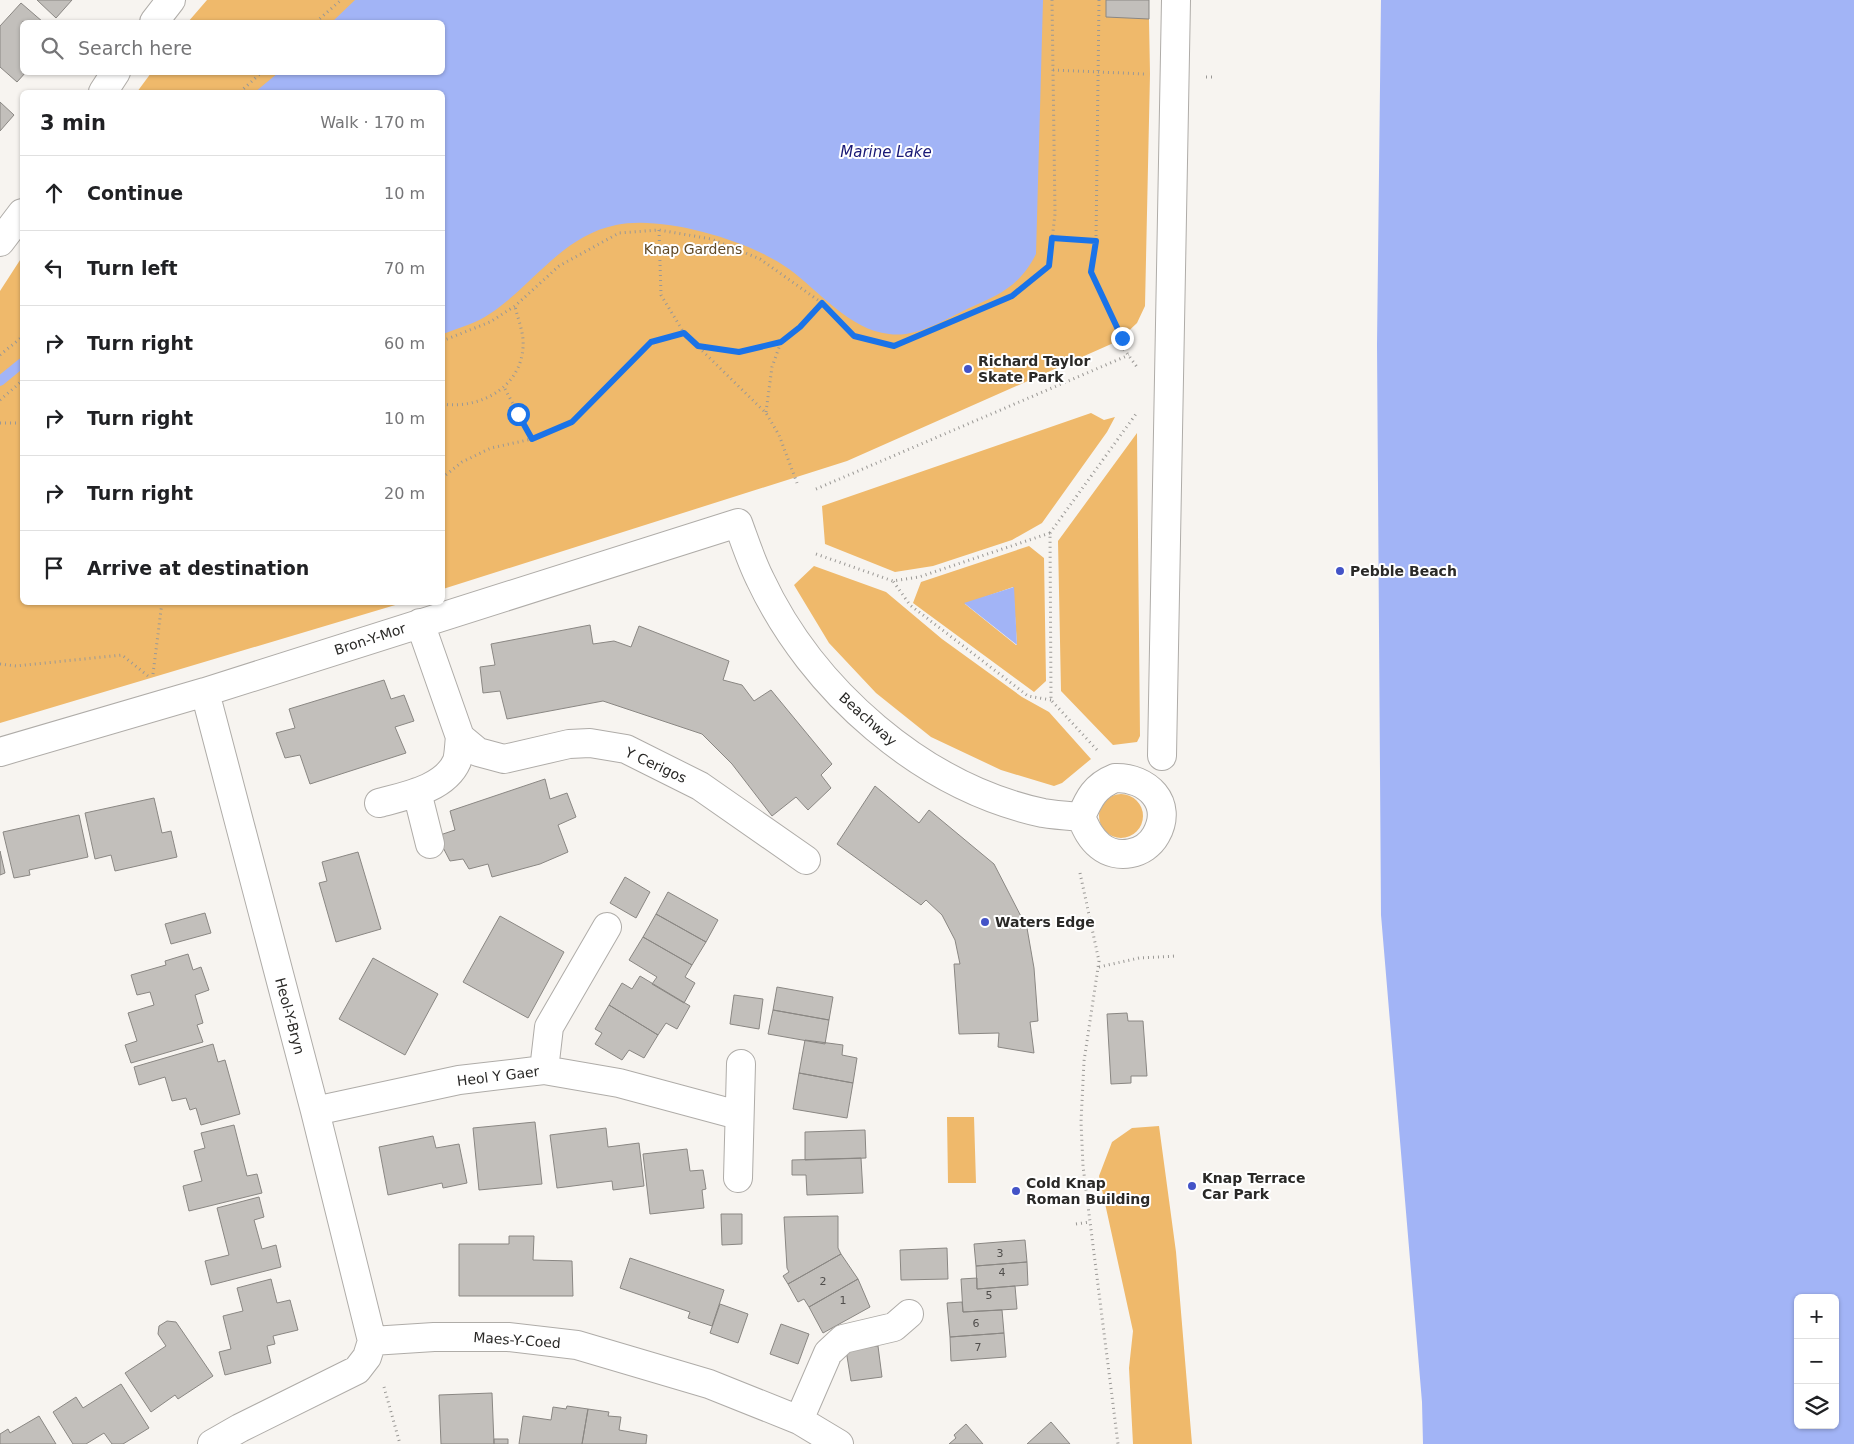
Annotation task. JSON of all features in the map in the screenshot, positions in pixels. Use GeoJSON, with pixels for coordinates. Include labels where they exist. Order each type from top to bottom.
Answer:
{"type":"FeatureCollection","features":[{"type":"Feature","properties":{"kind":"street"},"geometry":{"type":"LineString","coordinates":[[156,20],[171,0]]}},
{"type":"Feature","properties":{"kind":"street"},"geometry":{"type":"LineString","coordinates":[[1162,756],[1176,0]]}},
{"type":"Feature","properties":{"kind":"street"},"geometry":{"type":"LineString","coordinates":[[104,90],[114,75]]}},
{"type":"Feature","properties":{"kind":"street"},"geometry":{"type":"LineString","coordinates":[[0,242],[20,216]]}},
{"type":"Feature","properties":{"kind":"street","name":"Bron-Y-Mor"},"geometry":{"type":"LineString","coordinates":[[0,752],[205,692],[738,523]]}},
{"type":"Feature","properties":{"kind":"street","name":"Beachway"},"geometry":{"type":"LineString","coordinates":[[738,523],[760,579],[785,623],[813,664],[852,708],[890,740],[951,779],[1006,801],[1043,812],[1081,817]]}},
{"type":"Feature","properties":{"kind":"street"},"geometry":{"type":"LineString","coordinates":[[379,803],[417,792],[441,781],[456,761],[460,737],[420,623]]}},
{"type":"Feature","properties":{"kind":"street","name":"Heol-Y-Bryn"},"geometry":{"type":"LineString","coordinates":[[205,692],[315,1112],[372,1341]]}},
{"type":"Feature","properties":{"kind":"street","name":"Y Cerigos"},"geometry":{"type":"LineString","coordinates":[[460,737],[478,752],[504,759],[569,744],[590,743],[626,749],[700,786],[806,860]]}},
{"type":"Feature","properties":{"kind":"street"},"geometry":{"type":"LineString","coordinates":[[417,792],[430,844]]}},
{"type":"Feature","properties":{"kind":"street"},"geometry":{"type":"LineString","coordinates":[[544,1070],[549,1027],[607,927]]}},
{"type":"Feature","properties":{"kind":"street"},"geometry":{"type":"LineString","coordinates":[[738,1178],[738,1115],[741,1064]]}},
{"type":"Feature","properties":{"kind":"street","name":"Heol Y Gaer"},"geometry":{"type":"LineString","coordinates":[[315,1112],[459,1080],[544,1070],[619,1083],[738,1115]]}},
{"type":"Feature","properties":{"kind":"street"},"geometry":{"type":"LineString","coordinates":[[799,1420],[828,1353],[843,1339],[894,1327],[909,1314]]}},
{"type":"Feature","properties":{"kind":"street","name":"Maes-Y-Coed"},"geometry":{"type":"LineString","coordinates":[[372,1341],[434,1337],[508,1337],[577,1345],[640,1362],[709,1384],[799,1420],[839,1444]]}},
{"type":"Feature","properties":{"kind":"street"},"geometry":{"type":"LineString","coordinates":[[212,1444],[240,1428],[357,1370],[366,1357],[372,1341]]}},
{"type":"Feature","properties":{"kind":"path"},"geometry":{"type":"LineString","coordinates":[[318,20],[340,0]]}},
{"type":"Feature","properties":{"kind":"path"},"geometry":{"type":"LineString","coordinates":[[445,340],[490,322],[515,306],[559,266],[619,232],[659,230],[711,239],[760,259],[822,303],[854,336],[894,346],[1012,296],[1049,266],[1055,214],[1052,0]]}},
{"type":"Feature","properties":{"kind":"path"},"geometry":{"type":"LineString","coordinates":[[1098,0],[1096,241],[1091,272],[1122,338]]}},
{"type":"Feature","properties":{"kind":"path"},"geometry":{"type":"LineString","coordinates":[[1053,70],[1150,74]]}},
{"type":"Feature","properties":{"kind":"path"},"geometry":{"type":"LineString","coordinates":[[242,90],[259,75]]}},
{"type":"Feature","properties":{"kind":"path"},"geometry":{"type":"LineString","coordinates":[[659,230],[661,295],[684,333],[766,413],[779,435],[797,483]]}},
{"type":"Feature","properties":{"kind":"path"},"geometry":{"type":"LineString","coordinates":[[1052,238],[1096,241]]}},
{"type":"Feature","properties":{"kind":"path"},"geometry":{"type":"LineString","coordinates":[[698,346],[739,352],[781,342],[800,327],[822,303]]}},
{"type":"Feature","properties":{"kind":"path"},"geometry":{"type":"LineString","coordinates":[[445,405],[453,406],[478,403],[505,389],[520,363],[523,340],[515,306]]}},
{"type":"Feature","properties":{"kind":"path"},"geometry":{"type":"LineString","coordinates":[[445,476],[462,462],[491,448],[532,439],[572,422],[651,342],[684,333]]}},
{"type":"Feature","properties":{"kind":"path"},"geometry":{"type":"LineString","coordinates":[[0,355],[20,339]]}},
{"type":"Feature","properties":{"kind":"path"},"geometry":{"type":"LineString","coordinates":[[766,413],[772,366],[781,342]]}},
{"type":"Feature","properties":{"kind":"path"},"geometry":{"type":"LineString","coordinates":[[816,489],[1128,355]]}},
{"type":"Feature","properties":{"kind":"path"},"geometry":{"type":"LineString","coordinates":[[0,400],[20,384]]}},
{"type":"Feature","properties":{"kind":"path"},"geometry":{"type":"LineString","coordinates":[[505,389],[532,439]]}},
{"type":"Feature","properties":{"kind":"path"},"geometry":{"type":"LineString","coordinates":[[0,423],[20,423]]}},
{"type":"Feature","properties":{"kind":"path"},"geometry":{"type":"LineString","coordinates":[[1051,700],[1050,533],[1126,424]]}},
{"type":"Feature","properties":{"kind":"path"},"geometry":{"type":"LineString","coordinates":[[816,554],[892,581],[919,576],[1050,533]]}},
{"type":"Feature","properties":{"kind":"path"},"geometry":{"type":"LineString","coordinates":[[892,581],[910,605],[1028,696],[1051,700],[1104,757]]}},
{"type":"Feature","properties":{"kind":"path"},"geometry":{"type":"LineString","coordinates":[[0,664],[16,666],[122,655],[153,679],[162,605]]}},
{"type":"Feature","properties":{"kind":"path"},"geometry":{"type":"LineString","coordinates":[[1078,864],[1100,960],[1084,1061],[1081,1122],[1083,1166],[1118,1444]]}},
{"type":"Feature","properties":{"kind":"path"},"geometry":{"type":"LineString","coordinates":[[1099,967],[1139,958],[1176,956]]}},
{"type":"Feature","properties":{"kind":"path"},"geometry":{"type":"LineString","coordinates":[[1076,1224],[1090,1222]]}},
{"type":"Feature","properties":{"kind":"path"},"geometry":{"type":"LineString","coordinates":[[372,1341],[400,1444]]}},
{"type":"Feature","properties":{"kind":"green space","name":"Knap Gardens"},"geometry":{"type":"Polygon","coordinates":[[[207,0],[1106,0],[1149,19],[1150,74],[1145,306],[1137,323],[1118,341],[847,461],[445,588],[445,90],[138,90],[150,75],[445,75],[445,20],[190,20],[207,0]]]}},
{"type":"Feature","properties":{"kind":"green space"},"geometry":{"type":"Polygon","coordinates":[[[20,260],[20,605],[395,605],[0,723],[0,291],[20,260]]]}},
{"type":"Feature","properties":{"kind":"green space"},"geometry":{"type":"Polygon","coordinates":[[[1091,413],[1104,420],[1115,417],[1107,432],[1042,523],[1012,540],[933,566],[895,572],[825,544],[822,506],[1091,413]]]}},
{"type":"Feature","properties":{"kind":"green space"},"geometry":{"type":"Polygon","coordinates":[[[1137,433],[1140,736],[1137,742],[1113,745],[1061,691],[1058,541],[1137,433]]]}},
{"type":"Feature","properties":{"kind":"green space"},"geometry":{"type":"Polygon","coordinates":[[[1029,546],[1044,558],[1046,681],[1034,692],[913,603],[921,582],[1029,546]],[[1013,587],[965,604],[1016,645],[1013,587]]]}},
{"type":"Feature","properties":{"kind":"green space"},"geometry":{"type":"Polygon","coordinates":[[[814,566],[886,592],[942,639],[1022,697],[1049,712],[1091,759],[1062,783],[1054,786],[1001,770],[931,737],[876,693],[829,643],[794,585],[814,566]]]}},
{"type":"Feature","properties":{"kind":"green space"},"geometry":{"type":"Polygon","coordinates":[[[1125,794],[1137,800],[1142,807],[1142,825],[1137,832],[1130,837],[1117,838],[1109,835],[1102,828],[1099,812],[1102,804],[1109,797],[1125,794]]]}},
{"type":"Feature","properties":{"kind":"green space"},"geometry":{"type":"Polygon","coordinates":[[[947,1117],[974,1117],[976,1183],[948,1183],[947,1117]]]}},
{"type":"Feature","properties":{"kind":"green space"},"geometry":{"type":"Polygon","coordinates":[[[1159,1126],[1176,1252],[1192,1444],[1133,1444],[1129,1368],[1133,1331],[1099,1176],[1112,1142],[1132,1128],[1159,1126]]]}},
{"type":"Feature","properties":{"kind":"water","name":"Marine Lake"},"geometry":{"type":"Polygon","coordinates":[[[355,0],[1043,0],[1036,254],[1030,265],[1016,282],[999,294],[930,327],[899,335],[875,331],[861,325],[836,308],[789,269],[752,249],[730,240],[682,227],[636,223],[616,225],[580,239],[564,250],[521,289],[486,317],[445,333],[445,90],[257,90],[276,75],[445,75],[445,20],[334,20],[355,0]]]}},
{"type":"Feature","properties":{"kind":"water"},"geometry":{"type":"Polygon","coordinates":[[[1381,0],[1854,0],[1854,1444],[1423,1444],[1422,1402],[1381,915],[1377,345],[1381,0]]]}},
{"type":"Feature","properties":{"kind":"water"},"geometry":{"type":"Polygon","coordinates":[[[1014,587],[1017,645],[964,603],[1014,587]]]}},
{"type":"Feature","properties":{"kind":"building"},"geometry":{"type":"Polygon","coordinates":[[[37,0],[72,0],[56,18],[37,0]]]}},
{"type":"Feature","properties":{"kind":"building"},"geometry":{"type":"Polygon","coordinates":[[[1106,0],[1149,0],[1149,19],[1106,17],[1106,0]]]}},
{"type":"Feature","properties":{"kind":"building"},"geometry":{"type":"Polygon","coordinates":[[[21,3],[41,20],[20,20],[20,75],[23,75],[17,82],[0,67],[0,26],[21,3]]]}},
{"type":"Feature","properties":{"kind":"building"},"geometry":{"type":"Polygon","coordinates":[[[0,102],[14,115],[0,131],[0,102]]]}},
{"type":"Feature","properties":{"kind":"building"},"geometry":{"type":"Polygon","coordinates":[[[590,625],[593,644],[614,641],[631,647],[639,626],[729,661],[723,680],[742,685],[754,701],[771,690],[832,764],[821,775],[831,788],[808,810],[796,797],[772,816],[732,764],[702,734],[603,701],[507,719],[500,691],[483,693],[480,667],[495,665],[491,644],[590,625]]]}},
{"type":"Feature","properties":{"kind":"building"},"geometry":{"type":"Polygon","coordinates":[[[384,680],[391,699],[404,695],[414,721],[395,727],[406,753],[310,784],[300,755],[285,758],[276,733],[295,728],[289,709],[384,680]]]}},
{"type":"Feature","properties":{"kind":"building"},"geometry":{"type":"Polygon","coordinates":[[[545,779],[550,799],[567,793],[576,817],[558,825],[568,852],[540,864],[492,877],[488,864],[469,869],[463,859],[450,861],[437,836],[455,830],[450,811],[545,779]]]}},
{"type":"Feature","properties":{"kind":"building","name":"Waters Edge"},"geometry":{"type":"Polygon","coordinates":[[[875,786],[919,823],[929,810],[994,864],[1027,928],[1034,968],[1038,1021],[1030,1022],[1034,1053],[998,1047],[999,1033],[959,1034],[954,964],[960,964],[955,940],[942,915],[926,900],[921,905],[837,844],[875,786]]]}},
{"type":"Feature","properties":{"kind":"building"},"geometry":{"type":"Polygon","coordinates":[[[154,798],[162,833],[171,831],[177,857],[115,871],[111,855],[95,859],[85,813],[154,798]]]}},
{"type":"Feature","properties":{"kind":"building"},"geometry":{"type":"Polygon","coordinates":[[[79,815],[88,857],[29,870],[30,875],[14,878],[3,832],[79,815]]]}},
{"type":"Feature","properties":{"kind":"building"},"geometry":{"type":"Polygon","coordinates":[[[0,851],[5,873],[0,875],[0,851]]]}},
{"type":"Feature","properties":{"kind":"building"},"geometry":{"type":"Polygon","coordinates":[[[358,852],[381,929],[336,942],[319,883],[327,881],[322,862],[358,852]]]}},
{"type":"Feature","properties":{"kind":"building"},"geometry":{"type":"Polygon","coordinates":[[[625,877],[650,892],[636,918],[610,903],[625,877]]]}},
{"type":"Feature","properties":{"kind":"building"},"geometry":{"type":"Polygon","coordinates":[[[668,892],[718,920],[706,942],[656,914],[668,892]]]}},
{"type":"Feature","properties":{"kind":"building"},"geometry":{"type":"Polygon","coordinates":[[[205,913],[211,933],[171,944],[165,924],[205,913]]]}},
{"type":"Feature","properties":{"kind":"building"},"geometry":{"type":"Polygon","coordinates":[[[656,914],[706,942],[692,965],[643,937],[656,914]]]}},
{"type":"Feature","properties":{"kind":"building"},"geometry":{"type":"Polygon","coordinates":[[[500,916],[564,952],[528,1018],[463,982],[500,916]]]}},
{"type":"Feature","properties":{"kind":"building"},"geometry":{"type":"Polygon","coordinates":[[[643,937],[692,965],[685,977],[695,983],[684,1003],[652,984],[657,977],[629,960],[643,937]]]}},
{"type":"Feature","properties":{"kind":"building"},"geometry":{"type":"Polygon","coordinates":[[[188,954],[193,970],[201,967],[209,990],[195,995],[203,1023],[197,1025],[203,1042],[131,1063],[125,1045],[137,1041],[128,1013],[154,1005],[150,992],[137,995],[131,975],[166,965],[165,961],[188,954]]]}},
{"type":"Feature","properties":{"kind":"building"},"geometry":{"type":"Polygon","coordinates":[[[373,958],[438,994],[405,1055],[339,1019],[373,958]]]}},
{"type":"Feature","properties":{"kind":"building"},"geometry":{"type":"Polygon","coordinates":[[[640,976],[690,1006],[677,1029],[666,1023],[658,1035],[609,1005],[622,983],[632,989],[640,976]]]}},
{"type":"Feature","properties":{"kind":"building"},"geometry":{"type":"Polygon","coordinates":[[[777,987],[833,997],[829,1020],[773,1010],[777,987]]]}},
{"type":"Feature","properties":{"kind":"building"},"geometry":{"type":"Polygon","coordinates":[[[734,995],[763,999],[759,1029],[730,1024],[734,995]]]}},
{"type":"Feature","properties":{"kind":"building"},"geometry":{"type":"Polygon","coordinates":[[[609,1005],[658,1035],[644,1058],[629,1050],[622,1060],[595,1044],[602,1033],[595,1029],[609,1005]]]}},
{"type":"Feature","properties":{"kind":"building"},"geometry":{"type":"Polygon","coordinates":[[[773,1010],[829,1020],[825,1044],[768,1034],[773,1010]]]}},
{"type":"Feature","properties":{"kind":"building"},"geometry":{"type":"Polygon","coordinates":[[[1127,1013],[1128,1021],[1143,1021],[1147,1076],[1131,1076],[1131,1083],[1111,1084],[1107,1014],[1127,1013]]]}},
{"type":"Feature","properties":{"kind":"building"},"geometry":{"type":"Polygon","coordinates":[[[805,1040],[843,1045],[842,1055],[857,1058],[853,1083],[799,1073],[805,1040]]]}},
{"type":"Feature","properties":{"kind":"building"},"geometry":{"type":"Polygon","coordinates":[[[213,1044],[218,1062],[225,1060],[240,1114],[201,1125],[196,1108],[190,1110],[186,1098],[172,1101],[165,1077],[139,1085],[134,1067],[213,1044]]]}},
{"type":"Feature","properties":{"kind":"building"},"geometry":{"type":"Polygon","coordinates":[[[799,1073],[853,1083],[847,1118],[793,1109],[799,1073]]]}},
{"type":"Feature","properties":{"kind":"building"},"geometry":{"type":"Polygon","coordinates":[[[535,1122],[542,1184],[479,1190],[473,1128],[535,1122]]]}},
{"type":"Feature","properties":{"kind":"building"},"geometry":{"type":"Polygon","coordinates":[[[234,1125],[247,1176],[257,1174],[262,1193],[189,1211],[183,1186],[202,1181],[194,1151],[205,1148],[201,1133],[234,1125]]]}},
{"type":"Feature","properties":{"kind":"building"},"geometry":{"type":"Polygon","coordinates":[[[606,1128],[608,1147],[639,1143],[644,1186],[613,1190],[612,1181],[557,1188],[550,1135],[606,1128]]]}},
{"type":"Feature","properties":{"kind":"building"},"geometry":{"type":"Polygon","coordinates":[[[865,1130],[866,1158],[805,1160],[805,1132],[865,1130]]]}},
{"type":"Feature","properties":{"kind":"building"},"geometry":{"type":"Polygon","coordinates":[[[433,1136],[436,1148],[459,1144],[467,1183],[443,1188],[442,1183],[388,1195],[379,1147],[433,1136]]]}},
{"type":"Feature","properties":{"kind":"building"},"geometry":{"type":"Polygon","coordinates":[[[687,1149],[690,1171],[703,1170],[706,1189],[702,1190],[704,1208],[650,1214],[643,1154],[687,1149]]]}},
{"type":"Feature","properties":{"kind":"building"},"geometry":{"type":"Polygon","coordinates":[[[861,1158],[863,1193],[807,1195],[806,1175],[792,1175],[792,1160],[861,1158]]]}},
{"type":"Feature","properties":{"kind":"building"},"geometry":{"type":"Polygon","coordinates":[[[259,1197],[264,1217],[254,1220],[262,1249],[276,1245],[281,1267],[211,1285],[205,1261],[229,1255],[217,1208],[259,1197]]]}},
{"type":"Feature","properties":{"kind":"building"},"geometry":{"type":"Polygon","coordinates":[[[721,1214],[742,1214],[742,1244],[722,1245],[721,1214]]]}},
{"type":"Feature","properties":{"kind":"building"},"geometry":{"type":"Polygon","coordinates":[[[838,1216],[838,1248],[841,1254],[788,1284],[783,1276],[789,1272],[787,1268],[784,1217],[838,1216]]]}},
{"type":"Feature","properties":{"kind":"building"},"geometry":{"type":"Polygon","coordinates":[[[509,1236],[534,1236],[533,1260],[572,1261],[573,1296],[459,1296],[459,1244],[509,1244],[509,1236]]]}},
{"type":"Feature","properties":{"kind":"building"},"geometry":{"type":"Polygon","coordinates":[[[1025,1240],[1027,1262],[976,1266],[974,1244],[1025,1240]]]}},
{"type":"Feature","properties":{"kind":"building"},"geometry":{"type":"Polygon","coordinates":[[[947,1248],[948,1279],[901,1280],[900,1250],[947,1248]]]}},
{"type":"Feature","properties":{"kind":"building"},"geometry":{"type":"Polygon","coordinates":[[[841,1254],[858,1279],[809,1307],[804,1299],[798,1302],[788,1284],[841,1254]]]}},
{"type":"Feature","properties":{"kind":"building"},"geometry":{"type":"Polygon","coordinates":[[[630,1258],[724,1290],[712,1326],[688,1318],[690,1312],[620,1288],[630,1258]]]}},
{"type":"Feature","properties":{"kind":"building"},"geometry":{"type":"Polygon","coordinates":[[[1027,1262],[1028,1285],[977,1289],[976,1266],[1027,1262]]]}},
{"type":"Feature","properties":{"kind":"building"},"geometry":{"type":"Polygon","coordinates":[[[977,1278],[977,1289],[1015,1286],[1017,1309],[963,1312],[961,1279],[977,1278]]]}},
{"type":"Feature","properties":{"kind":"building"},"geometry":{"type":"Polygon","coordinates":[[[271,1279],[277,1303],[290,1300],[298,1330],[273,1336],[275,1344],[267,1346],[271,1363],[225,1375],[219,1352],[231,1349],[223,1316],[243,1311],[237,1288],[271,1279]]]}},
{"type":"Feature","properties":{"kind":"building"},"geometry":{"type":"Polygon","coordinates":[[[858,1279],[870,1307],[823,1333],[809,1307],[858,1279]]]}},
{"type":"Feature","properties":{"kind":"building"},"geometry":{"type":"Polygon","coordinates":[[[962,1302],[963,1312],[1002,1310],[1004,1333],[950,1337],[947,1303],[962,1302]]]}},
{"type":"Feature","properties":{"kind":"building"},"geometry":{"type":"Polygon","coordinates":[[[720,1304],[748,1314],[738,1343],[710,1333],[720,1304]]]}},
{"type":"Feature","properties":{"kind":"building"},"geometry":{"type":"Polygon","coordinates":[[[167,1321],[176,1322],[213,1376],[178,1399],[175,1395],[151,1412],[125,1373],[166,1346],[158,1334],[159,1326],[167,1321]]]}},
{"type":"Feature","properties":{"kind":"building"},"geometry":{"type":"Polygon","coordinates":[[[781,1324],[809,1334],[798,1364],[770,1354],[781,1324]]]}},
{"type":"Feature","properties":{"kind":"building"},"geometry":{"type":"Polygon","coordinates":[[[1004,1333],[1006,1357],[951,1361],[950,1337],[1004,1333]]]}},
{"type":"Feature","properties":{"kind":"building"},"geometry":{"type":"Polygon","coordinates":[[[878,1346],[882,1377],[851,1381],[846,1350],[878,1346]]]}},
{"type":"Feature","properties":{"kind":"building"},"geometry":{"type":"Polygon","coordinates":[[[121,1384],[149,1428],[123,1444],[112,1444],[104,1433],[86,1444],[73,1444],[53,1412],[76,1397],[83,1408],[121,1384]]]}},
{"type":"Feature","properties":{"kind":"building"},"geometry":{"type":"Polygon","coordinates":[[[492,1393],[494,1444],[441,1444],[439,1395],[492,1393]]]}},
{"type":"Feature","properties":{"kind":"building"},"geometry":{"type":"Polygon","coordinates":[[[567,1406],[588,1409],[582,1444],[519,1444],[523,1416],[551,1420],[553,1407],[566,1409],[567,1406]]]}},
{"type":"Feature","properties":{"kind":"building"},"geometry":{"type":"Polygon","coordinates":[[[588,1409],[609,1412],[608,1416],[621,1417],[619,1430],[647,1435],[646,1444],[582,1444],[588,1409]]]}},
{"type":"Feature","properties":{"kind":"building"},"geometry":{"type":"Polygon","coordinates":[[[39,1416],[56,1444],[0,1444],[0,1434],[8,1429],[10,1433],[39,1416]]]}},
{"type":"Feature","properties":{"kind":"building"},"geometry":{"type":"Polygon","coordinates":[[[1051,1422],[1070,1444],[1027,1444],[1051,1422]]]}},
{"type":"Feature","properties":{"kind":"building"},"geometry":{"type":"Polygon","coordinates":[[[966,1424],[983,1444],[949,1444],[956,1438],[954,1435],[966,1424]]]}},
{"type":"Feature","properties":{"kind":"building"},"geometry":{"type":"Polygon","coordinates":[[[494,1439],[508,1439],[508,1444],[494,1444],[494,1439]]]}},
{"type":"Feature","properties":{"kind":"waterway"},"geometry":{"type":"LineString","coordinates":[[0,381],[20,365]]}},
{"type":"Feature","properties":{"kind":"place","name":"Richard Taylor Skate Park"},"geometry":{"type":"Point","coordinates":[968,369]}},
{"type":"Feature","properties":{"kind":"place","name":"Pebble Beach"},"geometry":{"type":"Point","coordinates":[1340,571]}},
{"type":"Feature","properties":{"kind":"place","name":"Waters Edge"},"geometry":{"type":"Point","coordinates":[985,922]}},
{"type":"Feature","properties":{"kind":"place","name":"Knap Terrace Car Park"},"geometry":{"type":"Point","coordinates":[1192,1186]}},
{"type":"Feature","properties":{"kind":"place","name":"Cold Knap Roman Building"},"geometry":{"type":"Point","coordinates":[1016,1191]}},
{"type":"Feature","properties":{"kind":"route"},"geometry":{"type":"LineString","coordinates":[[518,414],[532,439],[572,422],[651,342],[684,333],[698,346],[739,352],[781,342],[800,327],[822,303],[854,336],[894,346],[1012,296],[1049,266],[1052,238],[1096,241],[1091,272],[1122,338]]}}]}
